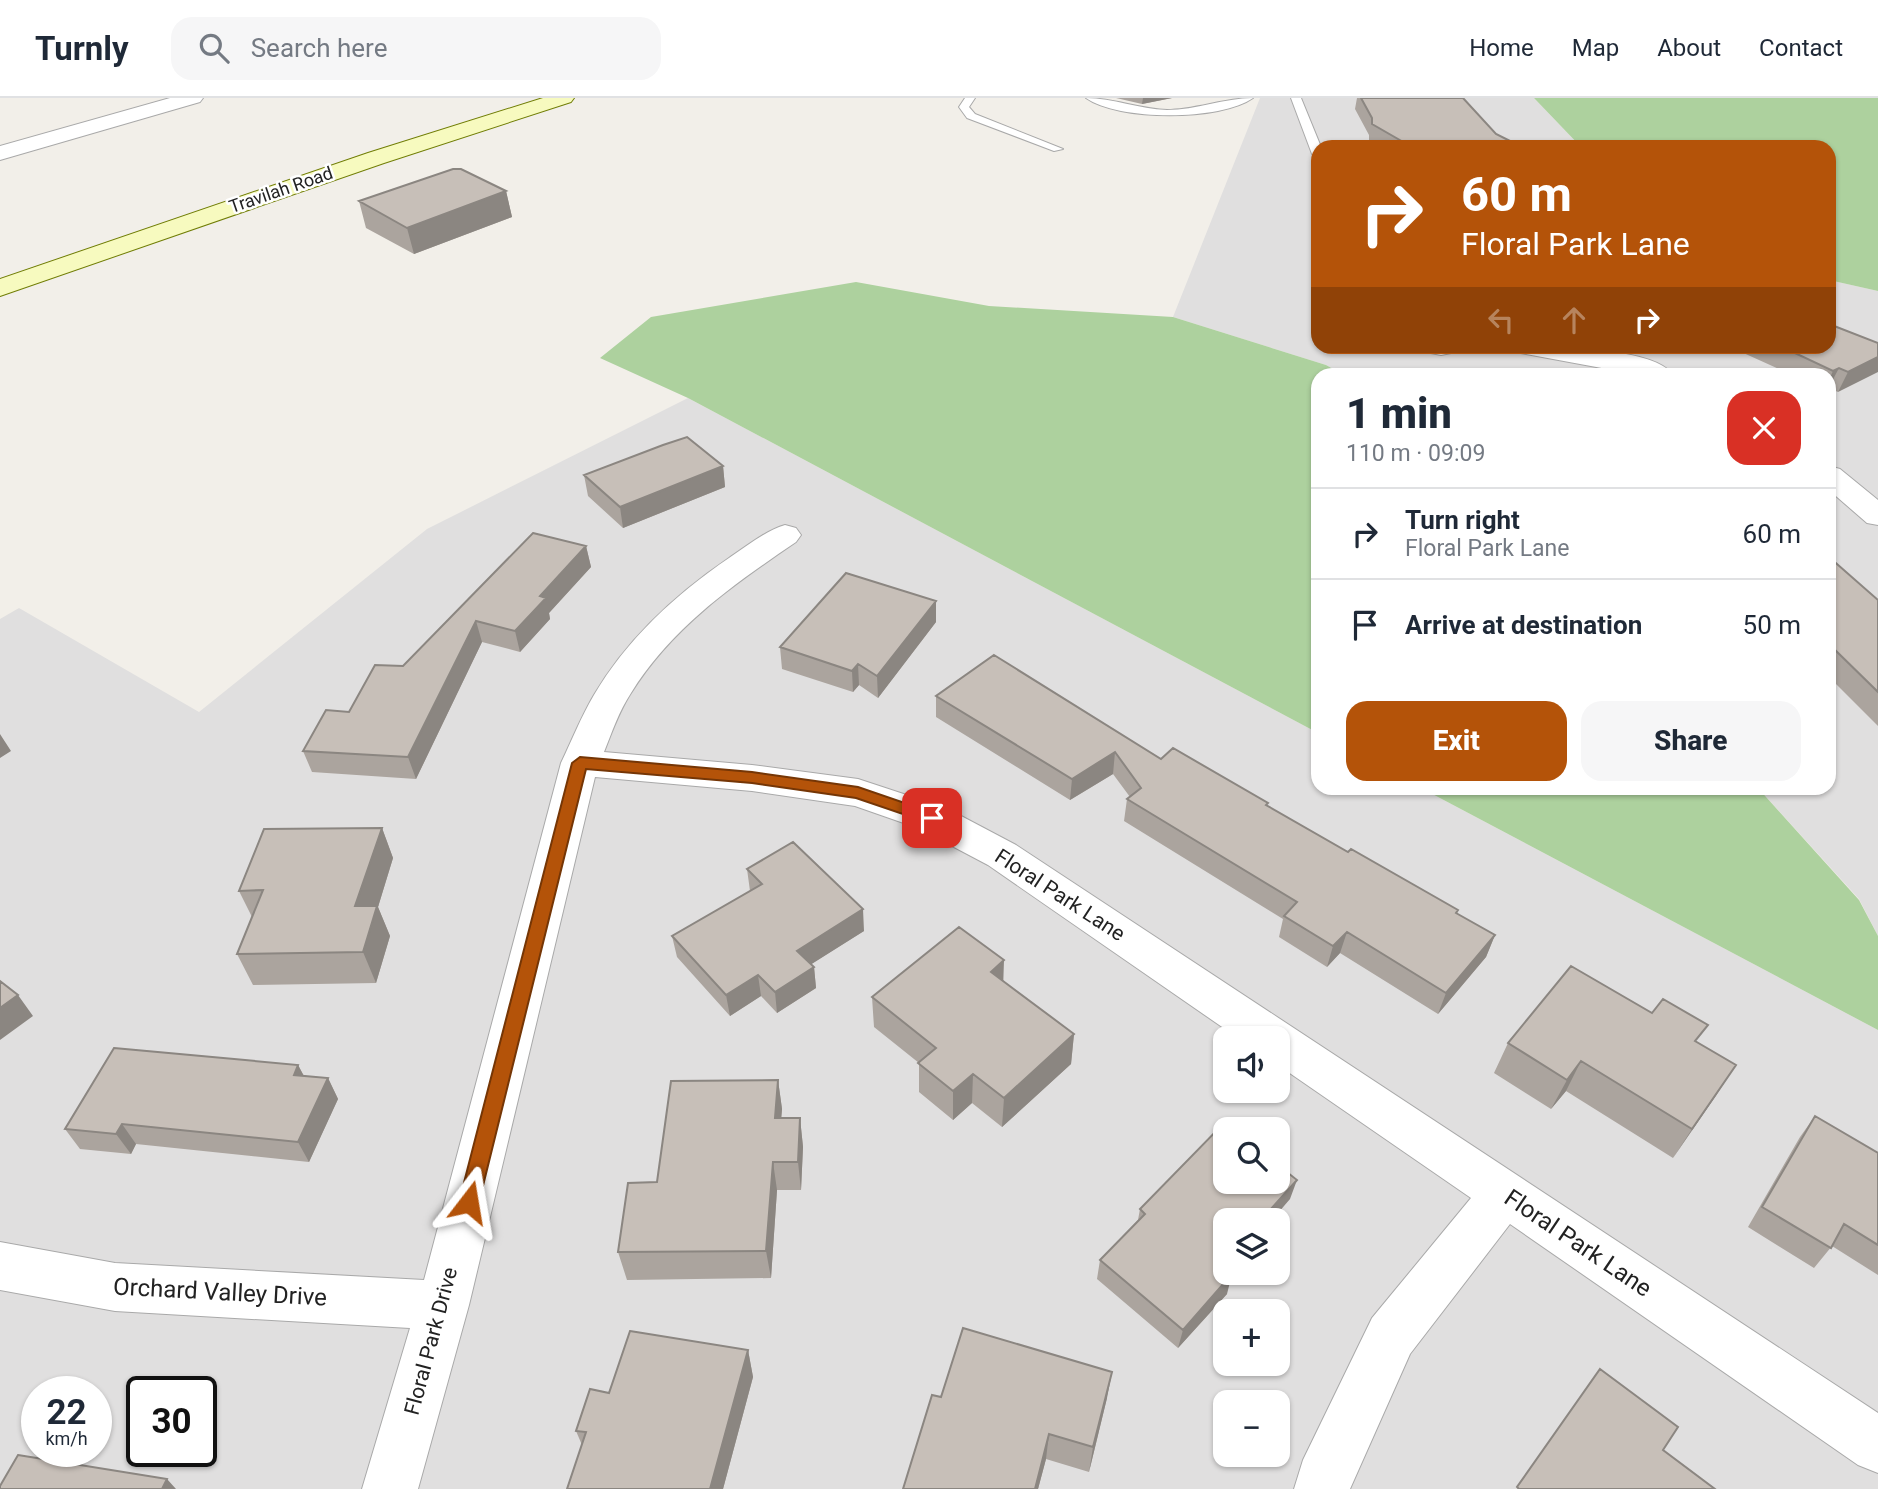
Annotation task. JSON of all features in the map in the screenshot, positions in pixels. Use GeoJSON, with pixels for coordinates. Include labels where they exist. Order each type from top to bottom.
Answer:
{"type":"FeatureCollection","features":[{"type":"Feature","properties":{"kind":"main road","name":"Travilah Road"},"geometry":{"type":"LineString","coordinates":[[0,288],[376,158],[564,98]]}},
{"type":"Feature","properties":{"kind":"street"},"geometry":{"type":"LineString","coordinates":[[0,153],[193,98]]}},
{"type":"Feature","properties":{"kind":"street"},"geometry":{"type":"LineString","coordinates":[[1570,354],[1642,368]]}},
{"type":"Feature","properties":{"kind":"street"},"geometry":{"type":"LineString","coordinates":[[1836,481],[1878,516]]}},
{"type":"Feature","properties":{"kind":"street","name":"Floral Park Drive"},"geometry":{"type":"LineString","coordinates":[[390,1489],[443,1305],[580,763],[617,686],[669,619],[712,583],[785,535]]}},
{"type":"Feature","properties":{"kind":"street","name":"Floral Park Lane"},"geometry":{"type":"LineString","coordinates":[[580,763],[752,778],[858,793],[932,818],[1002,855],[1255,1026]]}},
{"type":"Feature","properties":{"kind":"street","name":"Floral Park Lane"},"geometry":{"type":"LineString","coordinates":[[1290,1049],[1878,1446]]}},
{"type":"Feature","properties":{"kind":"street"},"geometry":{"type":"LineString","coordinates":[[1322,1489],[1323,1480],[1391,1336],[1504,1194]]}},
{"type":"Feature","properties":{"kind":"street","name":"Orchard Valley Drive"},"geometry":{"type":"LineString","coordinates":[[0,1266],[115,1287],[443,1305]]}},
{"type":"Feature","properties":{"kind":"lane"},"geometry":{"type":"LineString","coordinates":[[970,98],[964,107],[971,117],[1058,149]]}},
{"type":"Feature","properties":{"kind":"lane"},"geometry":{"type":"LineString","coordinates":[[1091,98],[1125,110],[1161,114],[1179,113],[1248,98]]}},
{"type":"Feature","properties":{"kind":"lane"},"geometry":{"type":"LineString","coordinates":[[1296,98],[1312,140]]}},
{"type":"Feature","properties":{"kind":"shaded area"},"geometry":{"type":"Polygon","coordinates":[[[1260,98],[1534,98],[1574,140],[1311,140],[1311,354],[1836,354],[1836,282],[1878,291],[1878,936],[1859,899],[1764,795],[1836,795],[1836,368],[1331,368],[1173,317],[1260,98]]]}},
{"type":"Feature","properties":{"kind":"shaded area"},"geometry":{"type":"Polygon","coordinates":[[[688,398],[1311,729],[1311,795],[1434,795],[1878,1030],[1878,1489],[0,1489],[0,619],[19,608],[199,712],[427,529],[688,398]]]}},
{"type":"Feature","properties":{"kind":"green space"},"geometry":{"type":"Polygon","coordinates":[[[1534,98],[1878,98],[1878,291],[1836,282],[1836,140],[1574,140],[1534,98]]]}},
{"type":"Feature","properties":{"kind":"green space"},"geometry":{"type":"Polygon","coordinates":[[[856,282],[989,306],[1173,317],[1331,368],[1311,368],[1311,729],[688,398],[600,358],[651,317],[856,282]]]}},
{"type":"Feature","properties":{"kind":"green space"},"geometry":{"type":"Polygon","coordinates":[[[1434,795],[1764,795],[1859,900],[1878,936],[1878,1030],[1434,795]]]}},
{"type":"Feature","properties":{"kind":"building"},"geometry":{"type":"Polygon","coordinates":[[[1361,98],[1463,98],[1496,134],[1508,140],[1400,140],[1372,124],[1372,118],[1361,98]]]}},
{"type":"Feature","properties":{"kind":"building"},"geometry":{"type":"Polygon","coordinates":[[[453,169],[461,169],[506,191],[407,228],[359,201],[453,169]]]}},
{"type":"Feature","properties":{"kind":"building"},"geometry":{"type":"Polygon","coordinates":[[[1836,327],[1878,343],[1878,357],[1848,372],[1839,368],[1827,368],[1797,354],[1836,354],[1836,327]]]}},
{"type":"Feature","properties":{"kind":"building"},"geometry":{"type":"Polygon","coordinates":[[[687,437],[723,466],[620,507],[584,475],[663,445],[687,437]]]}},
{"type":"Feature","properties":{"kind":"building"},"geometry":{"type":"Polygon","coordinates":[[[533,533],[586,546],[540,596],[546,598],[515,631],[476,621],[408,757],[303,751],[326,710],[349,712],[375,665],[403,666],[533,533]]]}},
{"type":"Feature","properties":{"kind":"building"},"geometry":{"type":"Polygon","coordinates":[[[1836,563],[1878,600],[1878,692],[1836,651],[1836,563]]]}},
{"type":"Feature","properties":{"kind":"building"},"geometry":{"type":"Polygon","coordinates":[[[846,573],[936,601],[877,676],[858,664],[852,671],[780,647],[846,573]]]}},
{"type":"Feature","properties":{"kind":"building"},"geometry":{"type":"Polygon","coordinates":[[[994,655],[1161,759],[1173,748],[1348,852],[1351,849],[1458,910],[1456,913],[1495,935],[1446,993],[1347,932],[1333,946],[1284,916],[1297,902],[1127,799],[1141,788],[1115,752],[1072,779],[936,696],[994,655]]]}},
{"type":"Feature","properties":{"kind":"building"},"geometry":{"type":"Polygon","coordinates":[[[382,828],[355,906],[377,906],[363,952],[237,954],[263,890],[239,891],[264,829],[382,828]]]}},
{"type":"Feature","properties":{"kind":"building"},"geometry":{"type":"Polygon","coordinates":[[[793,842],[863,909],[797,951],[814,967],[775,992],[758,975],[726,995],[672,936],[762,884],[747,869],[793,842]]]}},
{"type":"Feature","properties":{"kind":"building"},"geometry":{"type":"Polygon","coordinates":[[[959,927],[1004,960],[991,972],[1074,1034],[1004,1098],[973,1074],[953,1091],[918,1063],[936,1048],[872,997],[959,927]]]}},
{"type":"Feature","properties":{"kind":"building"},"geometry":{"type":"Polygon","coordinates":[[[1571,966],[1652,1013],[1663,999],[1708,1025],[1695,1041],[1736,1065],[1692,1129],[1581,1061],[1567,1080],[1508,1043],[1571,966]]]}},
{"type":"Feature","properties":{"kind":"building"},"geometry":{"type":"Polygon","coordinates":[[[0,981],[18,995],[0,1008],[0,981]]]}},
{"type":"Feature","properties":{"kind":"building"},"geometry":{"type":"Polygon","coordinates":[[[114,1048],[298,1065],[294,1075],[328,1078],[298,1142],[122,1124],[116,1134],[65,1129],[114,1048]]]}},
{"type":"Feature","properties":{"kind":"building"},"geometry":{"type":"Polygon","coordinates":[[[778,1080],[775,1118],[800,1118],[798,1162],[773,1162],[766,1251],[618,1252],[628,1183],[657,1182],[671,1081],[778,1080]]]}},
{"type":"Feature","properties":{"kind":"building"},"geometry":{"type":"Polygon","coordinates":[[[1815,1116],[1878,1153],[1878,1245],[1844,1224],[1831,1248],[1762,1207],[1815,1116]]]}},
{"type":"Feature","properties":{"kind":"building"},"geometry":{"type":"Polygon","coordinates":[[[1213,1134],[1213,1194],[1284,1194],[1272,1208],[1213,1208],[1213,1285],[1222,1285],[1183,1330],[1100,1260],[1145,1214],[1140,1209],[1213,1134]]]}},
{"type":"Feature","properties":{"kind":"building"},"geometry":{"type":"Polygon","coordinates":[[[1290,1174],[1297,1180],[1290,1188],[1290,1174]]]}},
{"type":"Feature","properties":{"kind":"building"},"geometry":{"type":"Polygon","coordinates":[[[963,1328],[1112,1372],[1093,1447],[1049,1434],[1035,1489],[903,1489],[932,1395],[941,1397],[963,1328]]]}},
{"type":"Feature","properties":{"kind":"building"},"geometry":{"type":"Polygon","coordinates":[[[630,1331],[748,1350],[710,1489],[567,1489],[586,1432],[576,1431],[590,1389],[609,1393],[630,1331]]]}},
{"type":"Feature","properties":{"kind":"building"},"geometry":{"type":"Polygon","coordinates":[[[1600,1369],[1678,1427],[1663,1450],[1715,1489],[1517,1487],[1600,1369]]]}},
{"type":"Feature","properties":{"kind":"building"},"geometry":{"type":"Polygon","coordinates":[[[18,1455],[21,1455],[21,1467],[92,1467],[167,1479],[162,1489],[0,1489],[18,1455]]]}},
{"type":"Feature","properties":{"kind":"route"},"geometry":{"type":"LineString","coordinates":[[469,1202],[580,763],[752,778],[858,793],[932,818]]}}]}
